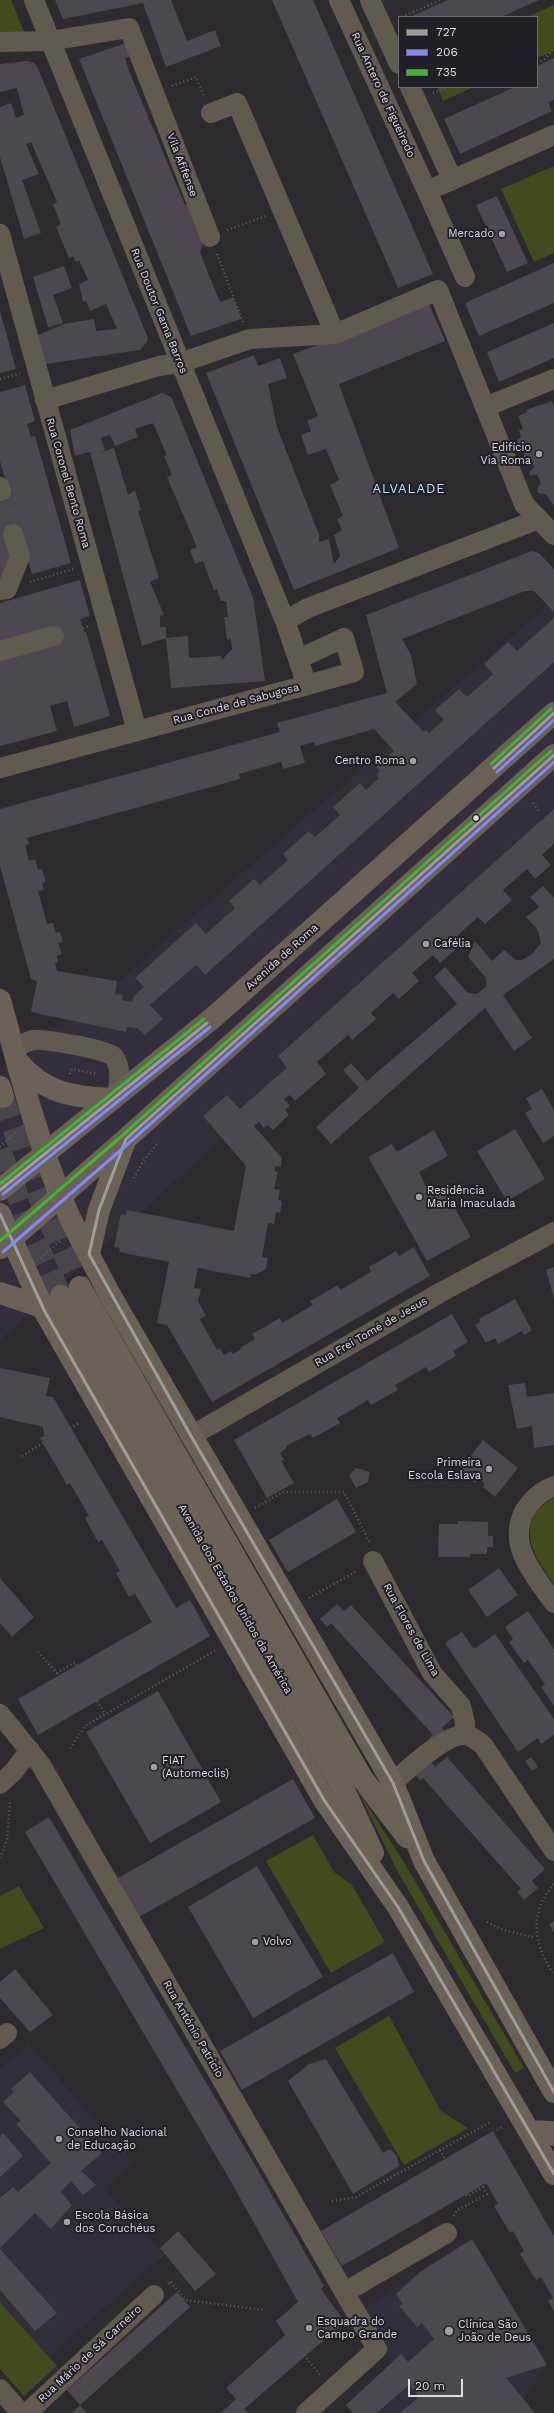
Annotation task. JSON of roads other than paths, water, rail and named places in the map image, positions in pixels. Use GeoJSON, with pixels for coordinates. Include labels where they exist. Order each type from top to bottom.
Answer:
{"type":"FeatureCollection","features":[{"type":"Feature","properties":{"kind":"main road","name":"Avenida de Roma"},"geometry":{"type":"LineString","coordinates":[[0,1190],[215,1016],[554,713]]}},
{"type":"Feature","properties":{"kind":"main road"},"geometry":{"type":"LineString","coordinates":[[5,1243],[126,1139],[554,755]]}},
{"type":"Feature","properties":{"kind":"main road","name":"Avenida dos Estados Unidos da América"},"geometry":{"type":"LineString","coordinates":[[0,1000],[15,1055],[60,1195],[89,1254],[191,1436],[393,1783],[424,1861]]}},
{"type":"Feature","properties":{"kind":"main road"},"geometry":{"type":"LineString","coordinates":[[15,1055],[35,1080],[59,1093],[115,1097]]}},
{"type":"Feature","properties":{"kind":"main road"},"geometry":{"type":"LineString","coordinates":[[89,1254],[99,1210],[126,1139]]}},
{"type":"Feature","properties":{"kind":"main road","name":"Avenida dos Estados Unidos da América"},"geometry":{"type":"LineString","coordinates":[[0,1214],[5,1243],[324,1800],[398,1907],[554,2174]]}},
{"type":"Feature","properties":{"kind":"main road","name":"Avenida dos Estados Unidos da América"},"geometry":{"type":"LineString","coordinates":[[398,1907],[345,1792],[70,1292],[362,1778],[424,1861],[554,2092]]}},
{"type":"Feature","properties":{"kind":"main road"},"geometry":{"type":"LineString","coordinates":[[0,1293],[42,1307]]}},
{"type":"Feature","properties":{"kind":"main road"},"geometry":{"type":"LineString","coordinates":[[529,2131],[552,2132],[554,2135]]}},
{"type":"Feature","properties":{"kind":"street","name":"Rua Doutor Gama Barros"},"geometry":{"type":"LineString","coordinates":[[34,0],[285,621]]}},
{"type":"Feature","properties":{"kind":"street","name":"Rua Antero de Figueiredo"},"geometry":{"type":"LineString","coordinates":[[339,0],[465,277]]}},
{"type":"Feature","properties":{"kind":"street"},"geometry":{"type":"LineString","coordinates":[[370,0],[398,62]]}},
{"type":"Feature","properties":{"kind":"street","name":"Vila Afifense"},"geometry":{"type":"LineString","coordinates":[[50,41],[128,28],[210,237]]}},
{"type":"Feature","properties":{"kind":"street"},"geometry":{"type":"LineString","coordinates":[[0,42],[50,41]]}},
{"type":"Feature","properties":{"kind":"street"},"geometry":{"type":"LineString","coordinates":[[410,88],[452,179]]}},
{"type":"Feature","properties":{"kind":"street"},"geometry":{"type":"LineString","coordinates":[[211,113],[237,103],[335,334]]}},
{"type":"Feature","properties":{"kind":"street"},"geometry":{"type":"LineString","coordinates":[[427,191],[554,135]]}},
{"type":"Feature","properties":{"kind":"street","name":"Rua Coronel Bento Roma"},"geometry":{"type":"LineString","coordinates":[[0,234],[137,731]]}},
{"type":"Feature","properties":{"kind":"street"},"geometry":{"type":"LineString","coordinates":[[45,400],[159,366],[180,363],[250,339],[335,334],[438,290],[524,504],[554,535]]}},
{"type":"Feature","properties":{"kind":"street"},"geometry":{"type":"LineString","coordinates":[[485,407],[551,382]]}},
{"type":"Feature","properties":{"kind":"street"},"geometry":{"type":"LineString","coordinates":[[285,621],[308,608],[539,518]]}},
{"type":"Feature","properties":{"kind":"street"},"geometry":{"type":"LineString","coordinates":[[4,589],[20,556],[14,534]]}},
{"type":"Feature","properties":{"kind":"street","name":"Rua Conde de Sabugosa"},"geometry":{"type":"LineString","coordinates":[[0,768],[307,685],[285,621]]}},
{"type":"Feature","properties":{"kind":"street"},"geometry":{"type":"LineString","coordinates":[[0,651],[54,636]]}},
{"type":"Feature","properties":{"kind":"street"},"geometry":{"type":"LineString","coordinates":[[298,659],[344,638],[354,672],[307,685]]}},
{"type":"Feature","properties":{"kind":"street"},"geometry":{"type":"LineString","coordinates":[[15,1055],[29,1041],[46,1040],[108,1053],[117,1062],[119,1070],[115,1097]]}},
{"type":"Feature","properties":{"kind":"street","name":"Rua Frei Tomé de Jesus"},"geometry":{"type":"LineString","coordinates":[[191,1436],[443,1291],[554,1232]]}},
{"type":"Feature","properties":{"kind":"street"},"geometry":{"type":"LineString","coordinates":[[554,1486],[541,1493],[527,1507],[522,1516],[518,1536],[523,1556],[554,1603]]}},
{"type":"Feature","properties":{"kind":"street","name":"Rua Flores de Lima"},"geometry":{"type":"LineString","coordinates":[[373,1561],[432,1673],[461,1706],[465,1722],[465,1735]]}},
{"type":"Feature","properties":{"kind":"street","name":"Rua António Patrício"},"geometry":{"type":"LineString","coordinates":[[0,1714],[41,1764],[378,2349],[306,2413]]}},
{"type":"Feature","properties":{"kind":"street"},"geometry":{"type":"LineString","coordinates":[[393,1783],[450,1738],[465,1735],[483,1745],[554,1851]]}},
{"type":"Feature","properties":{"kind":"street"},"geometry":{"type":"LineString","coordinates":[[7,1778],[30,1750]]}},
{"type":"Feature","properties":{"kind":"street"},"geometry":{"type":"LineString","coordinates":[[345,2292],[447,2233]]}},
{"type":"Feature","properties":{"kind":"street","name":"Rua Mário de Sá Carneiro"},"geometry":{"type":"LineString","coordinates":[[27,2413],[154,2295]]}},
{"type":"Feature","properties":{"kind":"street"},"geometry":{"type":"LineString","coordinates":[[0,2389],[21,2413]]}},
{"type":"Feature","properties":{"kind":"tunnel"},"geometry":{"type":"LineString","coordinates":[[1,491],[13,534]]}},
{"type":"Feature","properties":{"kind":"tunnel"},"geometry":{"type":"LineString","coordinates":[[3,1097],[38,1194],[80,1287]]}},
{"type":"Feature","properties":{"kind":"tunnel"},"geometry":{"type":"LineString","coordinates":[[0,1150],[33,1236],[61,1296]]}},
{"type":"Feature","properties":{"kind":"place","name":"Mercado"},"geometry":{"type":"Point","coordinates":[502,234]}},
{"type":"Feature","properties":{"kind":"place","name":"Edifício Via Roma"},"geometry":{"type":"Point","coordinates":[539,454]}},
{"type":"Feature","properties":{"kind":"place","name":"Centro Roma"},"geometry":{"type":"Point","coordinates":[413,761]}},
{"type":"Feature","properties":{"kind":"place","name":"Cafélia"},"geometry":{"type":"Point","coordinates":[426,944]}},
{"type":"Feature","properties":{"kind":"place","name":"Residência Maria Imaculada"},"geometry":{"type":"Point","coordinates":[419,1197]}},
{"type":"Feature","properties":{"kind":"place","name":"Primeira Escola Eslava"},"geometry":{"type":"Point","coordinates":[489,1469]}},
{"type":"Feature","properties":{"kind":"place","name":"FIAT (Automeclis)"},"geometry":{"type":"Point","coordinates":[154,1767]}},
{"type":"Feature","properties":{"kind":"place","name":"Volvo"},"geometry":{"type":"Point","coordinates":[255,1942]}},
{"type":"Feature","properties":{"kind":"place","name":"Conselho Nacional de Educação"},"geometry":{"type":"Point","coordinates":[59,2139]}},
{"type":"Feature","properties":{"kind":"place","name":"Escola Básica dos Coruchéus"},"geometry":{"type":"Point","coordinates":[67,2222]}},
{"type":"Feature","properties":{"kind":"place","name":"Esquadra do Campo Grande"},"geometry":{"type":"Point","coordinates":[309,2328]}},
{"type":"Feature","properties":{"kind":"place","name":"Clínica São João de Deus"},"geometry":{"type":"Point","coordinates":[449,2331]}},
{"type":"Feature","properties":{"kind":"district","name":"ALVALADE"},"geometry":{"type":"Point","coordinates":[409,489]}}]}
